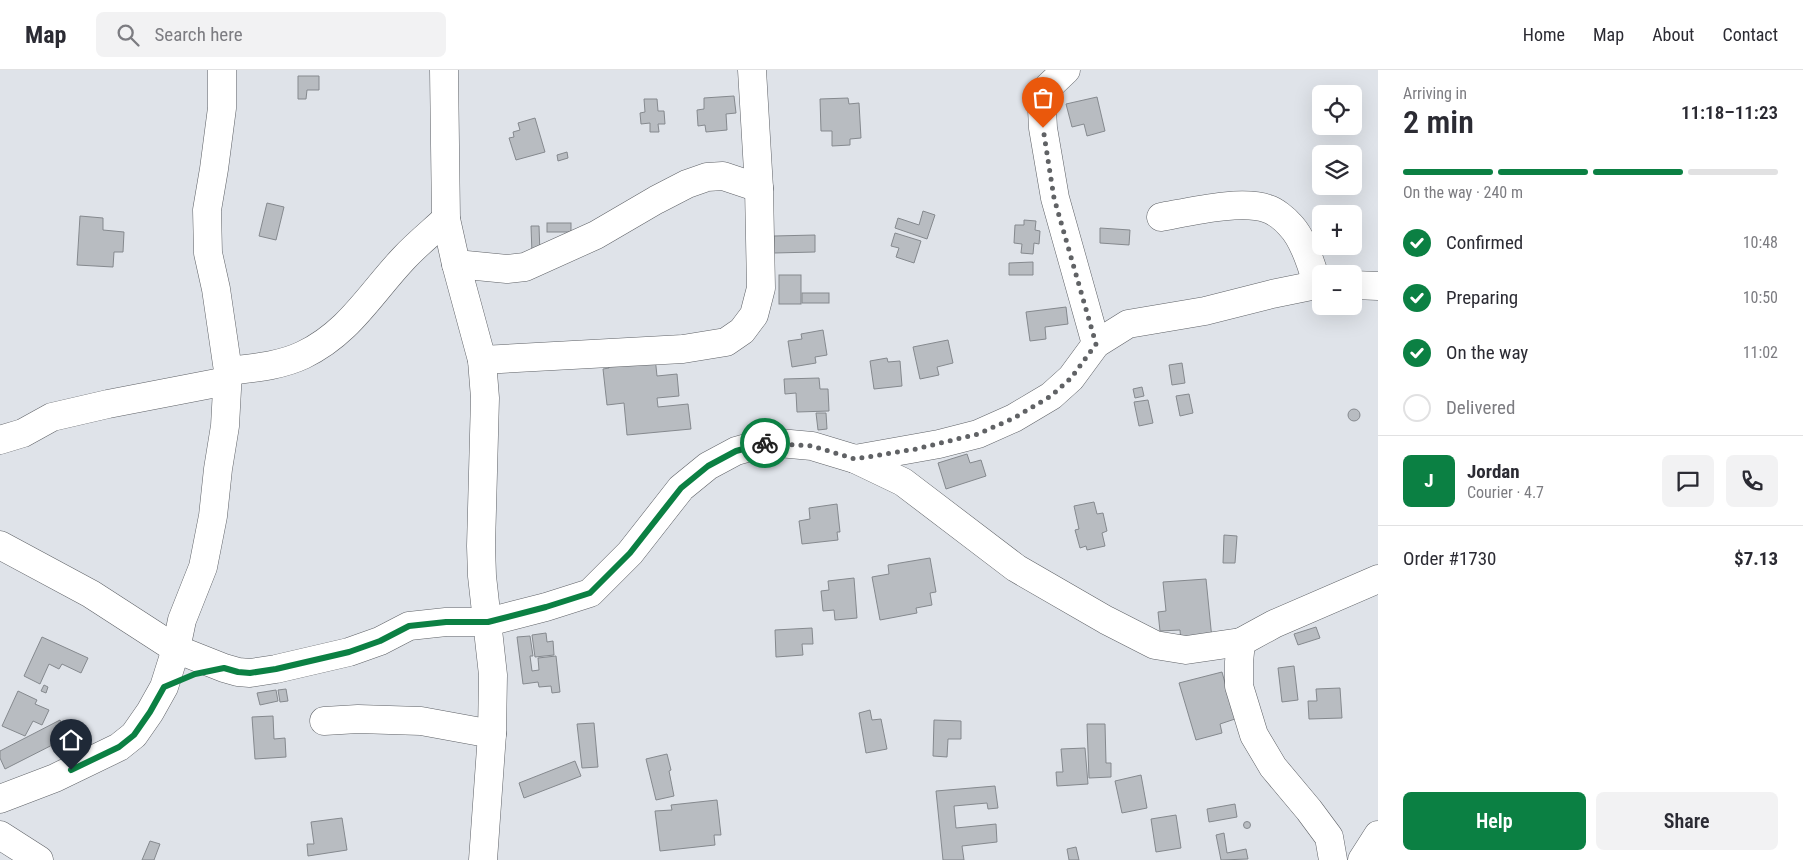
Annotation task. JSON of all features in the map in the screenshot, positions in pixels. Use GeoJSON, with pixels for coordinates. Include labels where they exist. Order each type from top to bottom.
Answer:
{"type":"FeatureCollection","features":[{"type":"Feature","properties":{"kind":"street"},"geometry":{"type":"LineString","coordinates":[[0,799],[55,778],[119,747],[134,735],[164,687],[176,649],[182,620],[203,567],[213,516],[225,426],[228,376],[216,289],[208,253],[207,210],[222,108],[222,70]]}},
{"type":"Feature","properties":{"kind":"street"},"geometry":{"type":"LineString","coordinates":[[444,70],[446,219],[482,360],[485,398],[480,546],[493,675],[492,734],[483,860]]}},
{"type":"Feature","properties":{"kind":"street"},"geometry":{"type":"LineString","coordinates":[[482,360],[683,349],[726,342],[742,331],[754,315],[761,288],[759,188],[752,70]]}},
{"type":"Feature","properties":{"kind":"street"},"geometry":{"type":"LineString","coordinates":[[1066,70],[1046,89],[1042,109],[1043,128],[1054,198],[1096,344]]}},
{"type":"Feature","properties":{"kind":"street"},"geometry":{"type":"LineString","coordinates":[[456,264],[506,269],[525,267],[596,235],[656,200],[687,184],[706,177],[723,176],[759,188]]}},
{"type":"Feature","properties":{"kind":"street"},"geometry":{"type":"LineString","coordinates":[[1161,217],[1233,206],[1255,206],[1270,209],[1291,226],[1308,254],[1312,265]]}},
{"type":"Feature","properties":{"kind":"street"},"geometry":{"type":"LineString","coordinates":[[0,440],[23,433],[52,417],[271,366],[302,356],[335,335],[351,322],[404,258],[446,219]]}},
{"type":"Feature","properties":{"kind":"street"},"geometry":{"type":"LineString","coordinates":[[1362,285],[1378,286]]}},
{"type":"Feature","properties":{"kind":"street"},"geometry":{"type":"LineString","coordinates":[[855,459],[949,442],[978,434],[1014,418],[1051,396],[1071,378],[1096,344],[1128,324],[1205,311],[1312,286]]}},
{"type":"Feature","properties":{"kind":"street"},"geometry":{"type":"LineString","coordinates":[[0,545],[91,594],[176,649],[224,668],[250,673],[276,669],[357,649],[380,641],[409,626],[446,622],[488,622],[590,593],[630,553],[681,488],[708,466],[736,451],[768,442],[812,446],[855,459],[903,482],[1016,568],[1106,620],[1155,645],[1186,650],[1241,642],[1274,624],[1378,579]]}},
{"type":"Feature","properties":{"kind":"street"},"geometry":{"type":"LineString","coordinates":[[1241,642],[1238,662],[1240,686],[1254,735],[1273,767],[1329,837],[1333,860]]}},
{"type":"Feature","properties":{"kind":"street"},"geometry":{"type":"LineString","coordinates":[[164,687],[195,674],[224,668]]}},
{"type":"Feature","properties":{"kind":"street"},"geometry":{"type":"LineString","coordinates":[[324,721],[358,719],[421,721],[492,734]]}},
{"type":"Feature","properties":{"kind":"street"},"geometry":{"type":"LineString","coordinates":[[0,835],[39,860]]}},
{"type":"Feature","properties":{"kind":"street"},"geometry":{"type":"LineString","coordinates":[[1362,860],[1378,835]]}},
{"type":"Feature","properties":{"kind":"building"},"geometry":{"type":"Polygon","coordinates":[[[298,76],[319,76],[319,90],[307,90],[306,99],[298,99],[298,76]]]}},
{"type":"Feature","properties":{"kind":"building"},"geometry":{"type":"Polygon","coordinates":[[[734,96],[736,113],[726,114],[727,130],[706,132],[705,125],[698,126],[697,110],[704,109],[704,98],[734,96]]]}},
{"type":"Feature","properties":{"kind":"building"},"geometry":{"type":"Polygon","coordinates":[[[1097,97],[1105,131],[1087,136],[1084,124],[1072,127],[1066,104],[1097,97]]]}},
{"type":"Feature","properties":{"kind":"building"},"geometry":{"type":"Polygon","coordinates":[[[848,98],[849,104],[859,103],[861,138],[850,139],[850,145],[832,146],[832,131],[821,131],[820,99],[848,98]]]}},
{"type":"Feature","properties":{"kind":"building"},"geometry":{"type":"Polygon","coordinates":[[[644,99],[657,99],[658,111],[664,111],[665,124],[658,124],[659,132],[650,132],[650,123],[641,124],[640,113],[645,112],[644,99]]]}},
{"type":"Feature","properties":{"kind":"building"},"geometry":{"type":"Polygon","coordinates":[[[535,118],[545,152],[516,160],[509,138],[514,137],[513,132],[520,130],[518,123],[535,118]]]}},
{"type":"Feature","properties":{"kind":"building"},"geometry":{"type":"Polygon","coordinates":[[[567,152],[568,158],[558,161],[557,155],[567,152]]]}},
{"type":"Feature","properties":{"kind":"building"},"geometry":{"type":"Polygon","coordinates":[[[267,203],[284,207],[276,240],[259,236],[267,203]]]}},
{"type":"Feature","properties":{"kind":"building"},"geometry":{"type":"Polygon","coordinates":[[[923,211],[935,215],[927,239],[895,228],[898,218],[919,225],[923,211]]]}},
{"type":"Feature","properties":{"kind":"building"},"geometry":{"type":"Polygon","coordinates":[[[80,216],[103,218],[103,230],[124,232],[123,252],[114,252],[113,267],[77,265],[80,216]]]}},
{"type":"Feature","properties":{"kind":"building"},"geometry":{"type":"Polygon","coordinates":[[[1024,220],[1036,221],[1035,230],[1040,231],[1039,244],[1034,243],[1033,254],[1021,253],[1022,244],[1014,243],[1015,225],[1024,225],[1024,220]]]}},
{"type":"Feature","properties":{"kind":"building"},"geometry":{"type":"Polygon","coordinates":[[[547,223],[571,223],[571,232],[547,232],[547,223]]]}},
{"type":"Feature","properties":{"kind":"building"},"geometry":{"type":"Polygon","coordinates":[[[531,226],[539,226],[540,254],[532,254],[531,226]]]}},
{"type":"Feature","properties":{"kind":"building"},"geometry":{"type":"Polygon","coordinates":[[[1100,228],[1130,230],[1129,245],[1100,243],[1100,228]]]}},
{"type":"Feature","properties":{"kind":"building"},"geometry":{"type":"Polygon","coordinates":[[[895,233],[921,241],[914,263],[896,257],[899,248],[891,246],[895,233]]]}},
{"type":"Feature","properties":{"kind":"building"},"geometry":{"type":"Polygon","coordinates":[[[815,235],[815,252],[774,253],[774,236],[815,235]]]}},
{"type":"Feature","properties":{"kind":"building"},"geometry":{"type":"Polygon","coordinates":[[[1033,262],[1033,275],[1009,275],[1009,263],[1033,262]]]}},
{"type":"Feature","properties":{"kind":"building"},"geometry":{"type":"Polygon","coordinates":[[[779,275],[801,275],[801,304],[779,304],[779,275]]]}},
{"type":"Feature","properties":{"kind":"building"},"geometry":{"type":"Polygon","coordinates":[[[802,293],[829,293],[829,303],[802,303],[802,293]]]}},
{"type":"Feature","properties":{"kind":"building"},"geometry":{"type":"Polygon","coordinates":[[[1066,307],[1068,324],[1045,327],[1046,339],[1030,341],[1026,312],[1066,307]]]}},
{"type":"Feature","properties":{"kind":"building"},"geometry":{"type":"Polygon","coordinates":[[[823,330],[827,355],[815,357],[816,363],[792,367],[788,341],[802,339],[801,334],[823,330]]]}},
{"type":"Feature","properties":{"kind":"building"},"geometry":{"type":"Polygon","coordinates":[[[948,340],[953,363],[937,367],[939,375],[920,379],[913,347],[948,340]]]}},
{"type":"Feature","properties":{"kind":"building"},"geometry":{"type":"Polygon","coordinates":[[[655,357],[657,376],[677,374],[679,396],[657,398],[658,407],[688,404],[691,429],[627,435],[624,403],[607,405],[603,369],[609,368],[608,361],[655,357]]]}},
{"type":"Feature","properties":{"kind":"building"},"geometry":{"type":"Polygon","coordinates":[[[887,358],[888,362],[900,361],[902,386],[874,389],[870,361],[887,358]]]}},
{"type":"Feature","properties":{"kind":"building"},"geometry":{"type":"Polygon","coordinates":[[[1182,363],[1185,383],[1172,385],[1169,365],[1182,363]]]}},
{"type":"Feature","properties":{"kind":"building"},"geometry":{"type":"Polygon","coordinates":[[[819,378],[820,389],[828,389],[829,411],[797,412],[796,393],[785,394],[784,379],[819,378]]]}},
{"type":"Feature","properties":{"kind":"building"},"geometry":{"type":"Polygon","coordinates":[[[1142,387],[1144,396],[1135,398],[1133,389],[1142,387]]]}},
{"type":"Feature","properties":{"kind":"building"},"geometry":{"type":"Polygon","coordinates":[[[1189,394],[1193,413],[1180,416],[1176,396],[1189,394]]]}},
{"type":"Feature","properties":{"kind":"building"},"geometry":{"type":"Polygon","coordinates":[[[1148,400],[1153,423],[1139,426],[1134,402],[1148,400]]]}},
{"type":"Feature","properties":{"kind":"building"},"geometry":{"type":"Polygon","coordinates":[[[1352,409],[1356,409],[1360,415],[1356,421],[1352,421],[1348,417],[1348,413],[1352,409]]]}},
{"type":"Feature","properties":{"kind":"building"},"geometry":{"type":"Polygon","coordinates":[[[816,413],[826,413],[827,429],[818,430],[816,413]]]}},
{"type":"Feature","properties":{"kind":"building"},"geometry":{"type":"Polygon","coordinates":[[[967,454],[970,463],[981,460],[986,476],[946,489],[938,463],[967,454]]]}},
{"type":"Feature","properties":{"kind":"building"},"geometry":{"type":"Polygon","coordinates":[[[1094,502],[1097,514],[1103,513],[1107,531],[1102,533],[1105,546],[1087,550],[1086,546],[1080,548],[1075,530],[1079,529],[1074,506],[1094,502]]]}},
{"type":"Feature","properties":{"kind":"building"},"geometry":{"type":"Polygon","coordinates":[[[837,504],[840,532],[837,532],[838,540],[802,544],[799,521],[810,519],[809,508],[837,504]]]}},
{"type":"Feature","properties":{"kind":"building"},"geometry":{"type":"Polygon","coordinates":[[[1224,535],[1237,536],[1235,563],[1223,563],[1224,535]]]}},
{"type":"Feature","properties":{"kind":"building"},"geometry":{"type":"Polygon","coordinates":[[[930,558],[936,592],[930,593],[932,605],[916,608],[917,613],[880,620],[872,577],[889,574],[888,565],[930,558]]]}},
{"type":"Feature","properties":{"kind":"building"},"geometry":{"type":"Polygon","coordinates":[[[854,578],[857,618],[835,620],[834,610],[823,611],[821,591],[829,590],[828,581],[854,578]]]}},
{"type":"Feature","properties":{"kind":"building"},"geometry":{"type":"Polygon","coordinates":[[[1206,579],[1212,639],[1181,642],[1180,630],[1160,631],[1158,612],[1166,611],[1163,582],[1206,579]]]}},
{"type":"Feature","properties":{"kind":"building"},"geometry":{"type":"Polygon","coordinates":[[[1316,627],[1320,638],[1298,645],[1294,634],[1316,627]]]}},
{"type":"Feature","properties":{"kind":"building"},"geometry":{"type":"Polygon","coordinates":[[[812,628],[813,644],[802,644],[803,655],[776,657],[775,630],[812,628]]]}},
{"type":"Feature","properties":{"kind":"building"},"geometry":{"type":"Polygon","coordinates":[[[546,633],[547,642],[553,641],[554,655],[535,657],[532,635],[546,633]]]}},
{"type":"Feature","properties":{"kind":"building"},"geometry":{"type":"Polygon","coordinates":[[[530,636],[533,656],[530,656],[532,671],[539,670],[538,658],[556,656],[560,692],[552,693],[551,686],[539,687],[538,682],[523,684],[517,637],[530,636]]]}},
{"type":"Feature","properties":{"kind":"building"},"geometry":{"type":"Polygon","coordinates":[[[42,637],[88,658],[81,673],[62,664],[59,669],[49,664],[40,684],[24,676],[42,637]]]}},
{"type":"Feature","properties":{"kind":"building"},"geometry":{"type":"Polygon","coordinates":[[[1294,666],[1298,700],[1282,702],[1278,668],[1294,666]]]}},
{"type":"Feature","properties":{"kind":"building"},"geometry":{"type":"Polygon","coordinates":[[[1222,672],[1235,719],[1220,724],[1222,733],[1196,740],[1179,683],[1222,672]]]}},
{"type":"Feature","properties":{"kind":"building"},"geometry":{"type":"Polygon","coordinates":[[[44,685],[48,687],[46,693],[41,691],[44,685]]]}},
{"type":"Feature","properties":{"kind":"building"},"geometry":{"type":"Polygon","coordinates":[[[1340,688],[1342,718],[1309,719],[1308,701],[1317,701],[1316,689],[1340,688]]]}},
{"type":"Feature","properties":{"kind":"building"},"geometry":{"type":"Polygon","coordinates":[[[286,689],[288,701],[280,702],[278,690],[286,689]]]}},
{"type":"Feature","properties":{"kind":"building"},"geometry":{"type":"Polygon","coordinates":[[[276,690],[278,701],[260,705],[257,693],[276,690]]]}},
{"type":"Feature","properties":{"kind":"building"},"geometry":{"type":"Polygon","coordinates":[[[18,691],[37,700],[35,704],[49,710],[42,725],[33,721],[25,736],[2,726],[18,691]]]}},
{"type":"Feature","properties":{"kind":"building"},"geometry":{"type":"Polygon","coordinates":[[[870,710],[872,720],[881,719],[887,749],[866,753],[859,713],[870,710]]]}},
{"type":"Feature","properties":{"kind":"building"},"geometry":{"type":"Polygon","coordinates":[[[273,716],[274,739],[285,738],[286,757],[255,759],[252,717],[273,716]]]}},
{"type":"Feature","properties":{"kind":"building"},"geometry":{"type":"Polygon","coordinates":[[[60,720],[68,737],[5,769],[0,758],[0,751],[60,720]]]}},
{"type":"Feature","properties":{"kind":"building"},"geometry":{"type":"Polygon","coordinates":[[[934,720],[961,721],[961,739],[948,739],[947,757],[933,756],[934,720]]]}},
{"type":"Feature","properties":{"kind":"building"},"geometry":{"type":"Polygon","coordinates":[[[594,723],[598,767],[582,768],[577,724],[594,723]]]}},
{"type":"Feature","properties":{"kind":"building"},"geometry":{"type":"Polygon","coordinates":[[[1087,724],[1105,724],[1106,763],[1111,763],[1111,777],[1089,778],[1087,724]]]}},
{"type":"Feature","properties":{"kind":"building"},"geometry":{"type":"Polygon","coordinates":[[[1085,748],[1088,784],[1057,786],[1056,772],[1063,772],[1061,749],[1085,748]]]}},
{"type":"Feature","properties":{"kind":"building"},"geometry":{"type":"Polygon","coordinates":[[[667,754],[674,796],[656,800],[646,759],[667,754]]]}},
{"type":"Feature","properties":{"kind":"building"},"geometry":{"type":"Polygon","coordinates":[[[575,761],[581,776],[524,798],[519,783],[575,761]]]}},
{"type":"Feature","properties":{"kind":"building"},"geometry":{"type":"Polygon","coordinates":[[[1141,775],[1147,808],[1122,813],[1115,781],[1141,775]]]}},
{"type":"Feature","properties":{"kind":"building"},"geometry":{"type":"Polygon","coordinates":[[[995,786],[998,808],[988,809],[987,803],[954,806],[956,828],[996,824],[997,842],[962,846],[964,860],[943,860],[936,791],[995,786]]]}},
{"type":"Feature","properties":{"kind":"building"},"geometry":{"type":"Polygon","coordinates":[[[717,800],[721,835],[714,835],[715,845],[660,851],[655,811],[672,810],[671,805],[717,800]]]}},
{"type":"Feature","properties":{"kind":"building"},"geometry":{"type":"Polygon","coordinates":[[[1235,804],[1237,817],[1209,822],[1207,809],[1235,804]]]}},
{"type":"Feature","properties":{"kind":"building"},"geometry":{"type":"Polygon","coordinates":[[[1176,815],[1181,848],[1156,852],[1151,819],[1176,815]]]}},
{"type":"Feature","properties":{"kind":"building"},"geometry":{"type":"Polygon","coordinates":[[[342,818],[347,850],[308,856],[307,844],[314,844],[311,822],[342,818]]]}},
{"type":"Feature","properties":{"kind":"building"},"geometry":{"type":"Polygon","coordinates":[[[1247,821],[1251,825],[1247,829],[1243,825],[1247,821]]]}},
{"type":"Feature","properties":{"kind":"building"},"geometry":{"type":"Polygon","coordinates":[[[1224,833],[1227,853],[1246,849],[1248,859],[1221,860],[1216,835],[1224,833]]]}},
{"type":"Feature","properties":{"kind":"building"},"geometry":{"type":"Polygon","coordinates":[[[150,841],[160,844],[154,860],[142,860],[150,841]]]}},
{"type":"Feature","properties":{"kind":"building"},"geometry":{"type":"Polygon","coordinates":[[[1076,847],[1079,860],[1069,860],[1067,849],[1076,847]]]}},
{"type":"Feature","properties":{"kind":"way so far"},"geometry":{"type":"LineString","coordinates":[[765,443],[812,446],[855,459],[916,449],[978,434],[1014,418],[1051,396],[1071,378],[1096,344],[1054,198],[1043,128]]}},
{"type":"Feature","properties":{"kind":"route"},"geometry":{"type":"LineString","coordinates":[[71,770],[119,747],[134,735],[164,687],[195,674],[224,668],[250,673],[276,669],[349,652],[380,641],[409,626],[446,622],[488,622],[571,600],[590,593],[630,553],[681,488],[708,466],[736,451],[765,443]]}}]}
